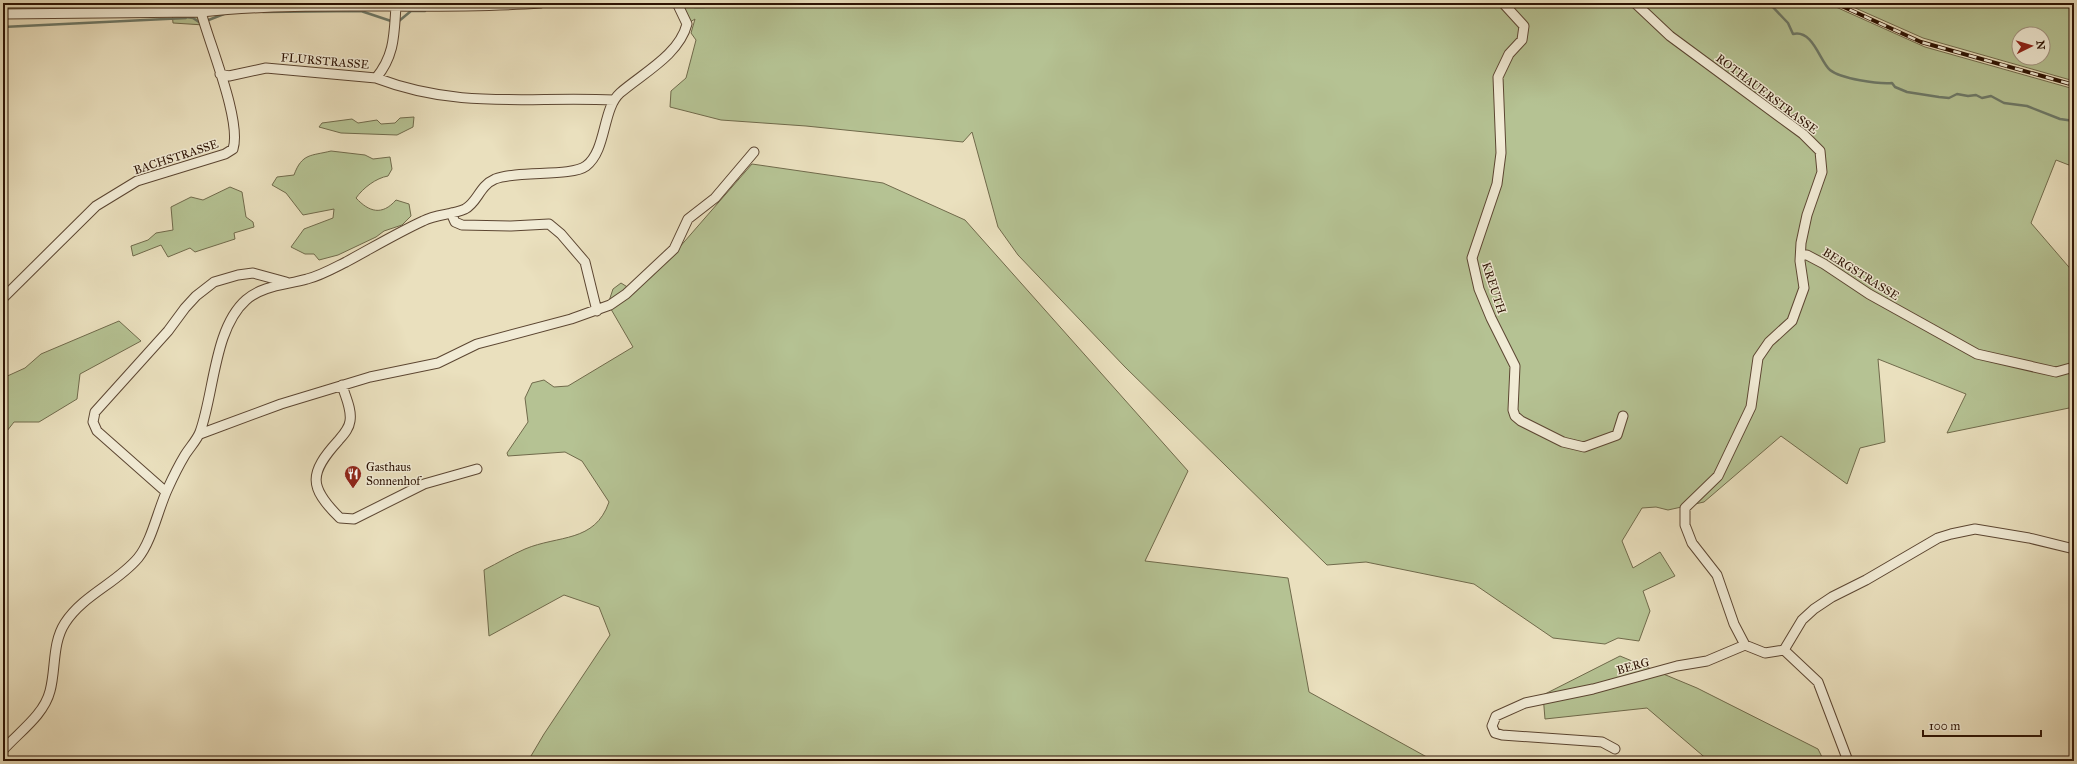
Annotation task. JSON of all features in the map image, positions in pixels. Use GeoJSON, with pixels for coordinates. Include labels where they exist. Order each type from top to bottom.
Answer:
{"type":"FeatureCollection","features":[{"type":"Feature","properties":{"kind":"street"},"geometry":{"type":"LineString","coordinates":[[3,14],[201,12],[266,7],[541,3]]}},
{"type":"Feature","properties":{"kind":"street"},"geometry":{"type":"LineString","coordinates":[[3,750],[38,714],[47,699],[58,639],[62,627],[84,602],[138,558],[145,546],[166,492],[184,456],[200,434],[214,372],[226,330],[233,316],[247,299],[256,293],[286,282],[315,277],[389,240],[423,221],[469,206],[481,189],[497,179],[540,172],[574,171],[585,167],[595,154],[614,100],[658,63],[683,36],[687,24],[678,3]]}},
{"type":"Feature","properties":{"kind":"street","name":"KREUTH"},"geometry":{"type":"LineString","coordinates":[[1503,3],[1524,26],[1522,40],[1509,54],[1498,77],[1501,153],[1497,184],[1472,258],[1479,289],[1491,318],[1515,366],[1514,410],[1516,416],[1521,421],[1563,442],[1584,447],[1616,435],[1623,416]]}},
{"type":"Feature","properties":{"kind":"street","name":"ROTHAUERSTRASSE"},"geometry":{"type":"LineString","coordinates":[[1635,3],[1670,36],[1802,134],[1820,151],[1822,172],[1807,215],[1801,243],[1801,255]]}},
{"type":"Feature","properties":{"kind":"street","name":"FLURSTRASSE"},"geometry":{"type":"LineString","coordinates":[[220,74],[229,76],[266,68],[376,78],[388,61],[391,51],[396,6]]}},
{"type":"Feature","properties":{"kind":"street","name":"BACHSTRASSE"},"geometry":{"type":"LineString","coordinates":[[3,298],[96,206],[137,180],[230,152],[233,149],[235,138],[230,107],[201,12]]}},
{"type":"Feature","properties":{"kind":"street"},"geometry":{"type":"LineString","coordinates":[[376,78],[429,94],[458,98],[516,101],[614,100]]}},
{"type":"Feature","properties":{"kind":"street"},"geometry":{"type":"LineString","coordinates":[[200,434],[245,416],[342,385],[370,377],[438,363],[477,344],[571,319],[597,311],[610,305],[626,294],[674,249],[688,219],[715,198],[754,152]]}},
{"type":"Feature","properties":{"kind":"street"},"geometry":{"type":"LineString","coordinates":[[451,213],[455,222],[462,225],[511,226],[544,223],[555,228],[581,255],[585,262],[597,311]]}},
{"type":"Feature","properties":{"kind":"street"},"geometry":{"type":"LineString","coordinates":[[1784,650],[1764,653],[1745,645],[1734,624],[1717,575],[1692,543],[1685,525],[1685,508],[1718,476],[1751,406],[1758,358],[1769,342],[1792,321],[1804,288],[1800,261],[1801,255]]}},
{"type":"Feature","properties":{"kind":"street","name":"BERGSTRASSE"},"geometry":{"type":"LineString","coordinates":[[1801,255],[1807,255],[1824,264],[1869,294],[1977,354],[2056,372],[2074,367]]}},
{"type":"Feature","properties":{"kind":"street"},"geometry":{"type":"LineString","coordinates":[[166,492],[96,431],[93,416],[168,331],[185,308],[196,296],[214,282],[253,272],[286,282]]}},
{"type":"Feature","properties":{"kind":"street"},"geometry":{"type":"LineString","coordinates":[[342,385],[350,414],[349,426],[324,456],[318,466],[316,477],[317,486],[324,501],[340,518],[354,519],[424,484],[477,469]]}},
{"type":"Feature","properties":{"kind":"street"},"geometry":{"type":"LineString","coordinates":[[1784,650],[1802,620],[1814,609],[1832,597],[1866,580],[1938,538],[1975,529],[2029,538],[2074,549]]}},
{"type":"Feature","properties":{"kind":"street","name":"BERG"},"geometry":{"type":"LineString","coordinates":[[1615,748],[1602,742],[1564,738],[1508,736],[1495,733],[1492,726],[1496,716],[1525,703],[1593,689],[1677,666],[1707,661],[1745,645]]}},
{"type":"Feature","properties":{"kind":"street"},"geometry":{"type":"LineString","coordinates":[[1784,650],[1818,682],[1848,761]]}},
{"type":"Feature","properties":{"kind":"green space"},"geometry":{"type":"Polygon","coordinates":[[[677,3],[1827,3],[1925,47],[2074,89],[2074,167],[2056,160],[2031,223],[2074,273],[2074,407],[1947,433],[1966,394],[1878,359],[1885,442],[1860,448],[1847,484],[1781,436],[1704,502],[1668,510],[1656,507],[1642,508],[1622,541],[1633,568],[1660,552],[1675,576],[1643,591],[1650,611],[1639,641],[1618,638],[1605,644],[1553,638],[1474,584],[1366,562],[1327,565],[1125,367],[1018,255],[998,227],[972,132],[963,142],[806,126],[721,120],[670,107],[671,91],[686,78],[696,40],[691,33],[695,19],[687,24],[677,3]]]}},
{"type":"Feature","properties":{"kind":"green space"},"geometry":{"type":"Polygon","coordinates":[[[1844,3],[2074,3],[2074,81],[2021,66],[2051,66],[2051,26],[2011,26],[2011,63],[1923,38],[1844,3]]]}},
{"type":"Feature","properties":{"kind":"green space"},"geometry":{"type":"Polygon","coordinates":[[[200,5],[228,8],[201,12],[204,25],[173,23],[172,12],[3,14],[3,8],[200,5]]]}},
{"type":"Feature","properties":{"kind":"green space"},"geometry":{"type":"Polygon","coordinates":[[[414,117],[413,127],[397,135],[341,133],[319,127],[322,123],[352,119],[358,123],[377,120],[381,124],[395,123],[400,118],[414,117]]]}},
{"type":"Feature","properties":{"kind":"green space"},"geometry":{"type":"Polygon","coordinates":[[[331,151],[365,155],[373,159],[390,157],[392,169],[388,176],[370,184],[356,198],[371,209],[376,210],[386,208],[396,200],[409,204],[411,216],[402,225],[384,231],[376,237],[338,255],[319,260],[314,254],[305,254],[291,247],[304,229],[333,218],[334,209],[303,215],[286,193],[272,185],[277,177],[294,175],[300,163],[304,159],[313,155],[331,151]]]}},
{"type":"Feature","properties":{"kind":"green space"},"geometry":{"type":"Polygon","coordinates":[[[752,164],[883,183],[965,220],[1188,471],[1145,561],[1288,578],[1309,692],[1434,761],[528,761],[544,734],[610,635],[599,607],[564,595],[489,636],[484,570],[525,549],[574,536],[585,531],[595,525],[603,515],[609,502],[582,461],[565,452],[508,456],[507,453],[528,422],[525,398],[532,383],[544,380],[554,387],[568,386],[633,347],[608,304],[613,289],[621,283],[629,288],[671,257],[752,164]]]}},
{"type":"Feature","properties":{"kind":"green space"},"geometry":{"type":"Polygon","coordinates":[[[230,187],[242,192],[246,217],[253,222],[254,227],[234,233],[235,239],[195,252],[190,248],[168,257],[161,245],[133,256],[131,246],[148,240],[156,233],[173,230],[171,207],[191,197],[203,200],[230,187]]]}},
{"type":"Feature","properties":{"kind":"green space"},"geometry":{"type":"Polygon","coordinates":[[[119,321],[141,341],[80,374],[77,399],[39,422],[14,422],[3,436],[3,378],[25,368],[41,354],[119,321]]]}},
{"type":"Feature","properties":{"kind":"green space"},"geometry":{"type":"Polygon","coordinates":[[[1620,656],[1697,688],[1818,749],[1824,761],[1709,761],[1647,708],[1545,719],[1543,695],[1620,656]]]}},
{"type":"Feature","properties":{"kind":"waterway"},"geometry":{"type":"LineString","coordinates":[[542,6],[584,3]]}},
{"type":"Feature","properties":{"kind":"waterway"},"geometry":{"type":"LineString","coordinates":[[692,3],[695,7],[704,7],[710,3]]}},
{"type":"Feature","properties":{"kind":"waterway"},"geometry":{"type":"LineString","coordinates":[[1769,3],[1788,23],[1793,34],[1806,36],[1811,41],[1826,66],[1830,70],[1842,76],[1869,82],[1892,83],[1895,87],[1907,92],[1939,97],[1949,98],[1957,94],[1968,96],[1976,95],[1982,98],[1991,96],[2004,103],[2027,106],[2060,119],[2074,121]]}},
{"type":"Feature","properties":{"kind":"waterway"},"geometry":{"type":"LineString","coordinates":[[263,12],[361,11],[391,21]]}},
{"type":"Feature","properties":{"kind":"waterway"},"geometry":{"type":"LineString","coordinates":[[399,21],[411,11],[425,11]]}},
{"type":"Feature","properties":{"kind":"waterway"},"geometry":{"type":"LineString","coordinates":[[206,21],[224,14]]}},
{"type":"Feature","properties":{"kind":"waterway"},"geometry":{"type":"LineString","coordinates":[[186,17],[193,18],[199,22]]}},
{"type":"Feature","properties":{"kind":"waterway"},"geometry":{"type":"LineString","coordinates":[[3,27],[186,18]]}},
{"type":"Feature","properties":{"kind":"railway"},"geometry":{"type":"LineString","coordinates":[[3,4],[114,3]]}},
{"type":"Feature","properties":{"kind":"railway"},"geometry":{"type":"LineString","coordinates":[[1835,3],[1921,42],[2074,85]]}},
{"type":"Feature","properties":{"kind":"place","name":"Gasthaus Sonnenhof"},"geometry":{"type":"Point","coordinates":[353,489]}}]}
